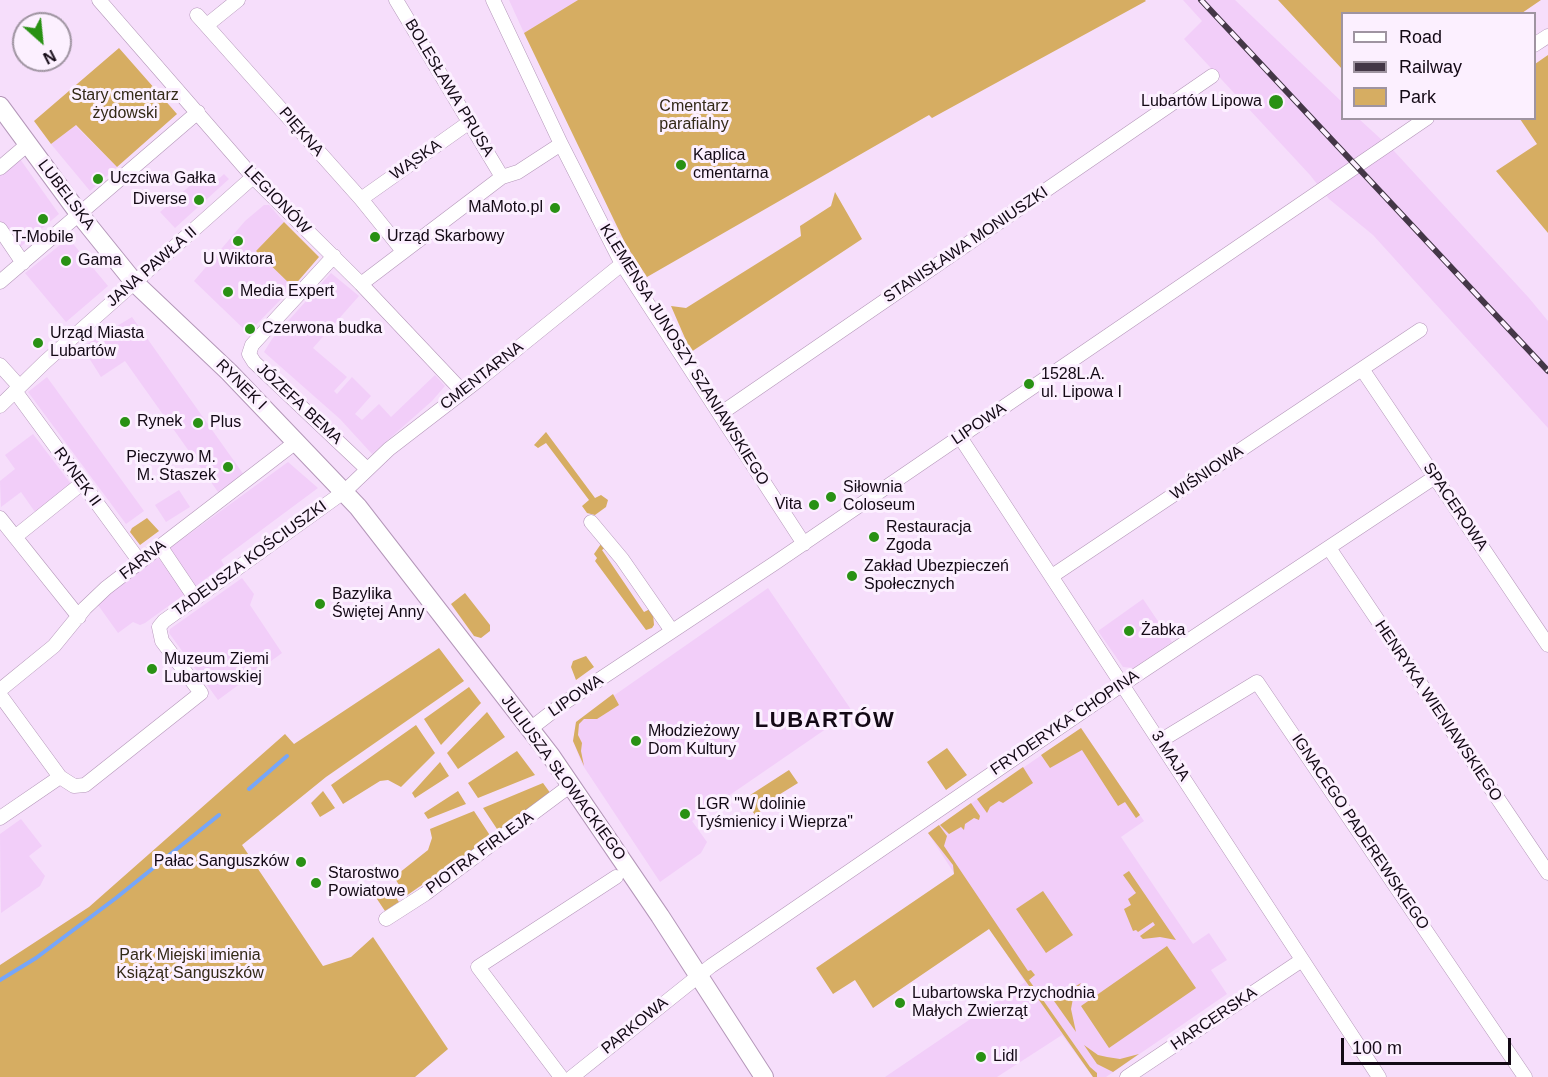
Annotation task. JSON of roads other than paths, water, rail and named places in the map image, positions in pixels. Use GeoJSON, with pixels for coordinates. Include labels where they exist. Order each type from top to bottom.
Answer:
{"type":"FeatureCollection","features":[{"type":"Feature","properties":{"kind":"main road","name":"LUBELSKA"},"geometry":{"type":"LineString","coordinates":[[0,106],[80,215],[134,282]]}},
{"type":"Feature","properties":{"kind":"main road","name":"RYNEK I"},"geometry":{"type":"LineString","coordinates":[[134,282],[229,372],[345,491]]}},
{"type":"Feature","properties":{"kind":"main road","name":"JULIUSZA SŁOWACKIEGO"},"geometry":{"type":"LineString","coordinates":[[345,491],[571,785],[764,1077]]}},
{"type":"Feature","properties":{"kind":"street","name":"LEGIONÓW"},"geometry":{"type":"LineString","coordinates":[[99,0],[253,177],[334,256],[463,393]]}},
{"type":"Feature","properties":{"kind":"street","name":"PIĘKNA"},"geometry":{"type":"LineString","coordinates":[[238,0],[202,20],[403,251]]}},
{"type":"Feature","properties":{"kind":"street","name":"BOLESŁAWA PRUSA"},"geometry":{"type":"LineString","coordinates":[[396,0],[471,121],[502,177]]}},
{"type":"Feature","properties":{"kind":"street","name":"KLEMENSA JUNOSZY SZANIAWSKIEGO"},"geometry":{"type":"LineString","coordinates":[[493,0],[561,144],[622,264],[804,544]]}},
{"type":"Feature","properties":{"kind":"street","name":"STANISŁAWA MONIUSZKI"},"geometry":{"type":"LineString","coordinates":[[720,414],[1212,76]]}},
{"type":"Feature","properties":{"kind":"street"},"geometry":{"type":"LineString","coordinates":[[0,282],[198,112]]}},
{"type":"Feature","properties":{"kind":"street","name":"LIPOWA"},"geometry":{"type":"LineString","coordinates":[[530,729],[1424,120]]}},
{"type":"Feature","properties":{"kind":"street","name":"WĄSKA"},"geometry":{"type":"LineString","coordinates":[[360,199],[471,121]]}},
{"type":"Feature","properties":{"kind":"street"},"geometry":{"type":"LineString","coordinates":[[0,168],[28,144]]}},
{"type":"Feature","properties":{"kind":"street"},"geometry":{"type":"LineString","coordinates":[[361,284],[502,177],[518,172],[561,144]]}},
{"type":"Feature","properties":{"kind":"street","name":"JANA PAWŁA II"},"geometry":{"type":"LineString","coordinates":[[0,406],[134,282],[253,177]]}},
{"type":"Feature","properties":{"kind":"street"},"geometry":{"type":"LineString","coordinates":[[0,229],[23,263]]}},
{"type":"Feature","properties":{"kind":"street","name":"JÓZEFA BEMA"},"geometry":{"type":"LineString","coordinates":[[334,256],[250,348],[249,354],[254,362],[367,469]]}},
{"type":"Feature","properties":{"kind":"street","name":"CMENTARNA"},"geometry":{"type":"LineString","coordinates":[[345,491],[397,442],[463,393],[622,264]]}},
{"type":"Feature","properties":{"kind":"street","name":"WIŚNIOWA"},"geometry":{"type":"LineString","coordinates":[[1052,576],[1420,330]]}},
{"type":"Feature","properties":{"kind":"street","name":"RYNEK II"},"geometry":{"type":"LineString","coordinates":[[0,365],[81,484],[140,562]]}},
{"type":"Feature","properties":{"kind":"street","name":"SPACEROWA"},"geometry":{"type":"LineString","coordinates":[[1362,369],[1548,645]]}},
{"type":"Feature","properties":{"kind":"street","name":"3 MAJA"},"geometry":{"type":"LineString","coordinates":[[960,437],[1124,683],[1379,1077]]}},
{"type":"Feature","properties":{"kind":"street","name":"FARNA"},"geometry":{"type":"LineString","coordinates":[[0,690],[54,646],[95,598],[296,441]]}},
{"type":"Feature","properties":{"kind":"street","name":"FRYDERYKA CHOPINA"},"geometry":{"type":"LineString","coordinates":[[698,975],[1124,683],[1435,477]]}},
{"type":"Feature","properties":{"kind":"street"},"geometry":{"type":"LineString","coordinates":[[15,537],[81,484]]}},
{"type":"Feature","properties":{"kind":"street","name":"TADEUSZA KOŚCIUSZKI"},"geometry":{"type":"LineString","coordinates":[[60,777],[74,786],[86,785],[201,693],[158,633],[159,627],[195,598],[345,491]]}},
{"type":"Feature","properties":{"kind":"street"},"geometry":{"type":"LineString","coordinates":[[0,518],[79,617]]}},
{"type":"Feature","properties":{"kind":"street"},"geometry":{"type":"LineString","coordinates":[[591,522],[622,559],[672,632]]}},
{"type":"Feature","properties":{"kind":"street"},"geometry":{"type":"LineString","coordinates":[[160,546],[195,598]]}},
{"type":"Feature","properties":{"kind":"street","name":"HENRYKA WIENIAWSKIEGO"},"geometry":{"type":"LineString","coordinates":[[1329,548],[1548,873]]}},
{"type":"Feature","properties":{"kind":"street","name":"IGNACEGO PADEREWSKIEGO"},"geometry":{"type":"LineString","coordinates":[[1160,741],[1257,682],[1526,1077]]}},
{"type":"Feature","properties":{"kind":"street"},"geometry":{"type":"LineString","coordinates":[[0,695],[60,777],[0,818]]}},
{"type":"Feature","properties":{"kind":"street","name":"PIOTRA FIRLEJA"},"geometry":{"type":"LineString","coordinates":[[386,919],[425,894],[571,785]]}},
{"type":"Feature","properties":{"kind":"street"},"geometry":{"type":"LineString","coordinates":[[561,1077],[478,967],[616,877]]}},
{"type":"Feature","properties":{"kind":"street","name":"HARCERSKA"},"geometry":{"type":"LineString","coordinates":[[1126,1077],[1302,960]]}},
{"type":"Feature","properties":{"kind":"street","name":"PARKOWA"},"geometry":{"type":"LineString","coordinates":[[572,1077],[698,975]]}},
{"type":"Feature","properties":{"kind":"waterway"},"geometry":{"type":"LineString","coordinates":[[249,789],[287,756]]}},
{"type":"Feature","properties":{"kind":"waterway"},"geometry":{"type":"LineString","coordinates":[[0,980],[36,958],[116,898],[219,815]]}},
{"type":"Feature","properties":{"kind":"railway"},"geometry":{"type":"LineString","coordinates":[[1201,0],[1548,371]]}},
{"type":"Feature","properties":{"kind":"place","name":"Lubartów Lipowa"},"geometry":{"type":"Point","coordinates":[1276,102]}},
{"type":"Feature","properties":{"kind":"place","name":"Kaplica cmentarna"},"geometry":{"type":"Point","coordinates":[681,165]}},
{"type":"Feature","properties":{"kind":"place","name":"Uczciwa Gałka"},"geometry":{"type":"Point","coordinates":[98,179]}},
{"type":"Feature","properties":{"kind":"place","name":"Diverse"},"geometry":{"type":"Point","coordinates":[199,200]}},
{"type":"Feature","properties":{"kind":"place","name":"MaMoto.pl"},"geometry":{"type":"Point","coordinates":[555,208]}},
{"type":"Feature","properties":{"kind":"place","name":"T-Mobile"},"geometry":{"type":"Point","coordinates":[43,219]}},
{"type":"Feature","properties":{"kind":"place","name":"Urząd Skarbowy"},"geometry":{"type":"Point","coordinates":[375,237]}},
{"type":"Feature","properties":{"kind":"place","name":"U Wiktora"},"geometry":{"type":"Point","coordinates":[238,241]}},
{"type":"Feature","properties":{"kind":"place","name":"Gama"},"geometry":{"type":"Point","coordinates":[66,261]}},
{"type":"Feature","properties":{"kind":"place","name":"Media Expert"},"geometry":{"type":"Point","coordinates":[228,292]}},
{"type":"Feature","properties":{"kind":"place","name":"Czerwona budka"},"geometry":{"type":"Point","coordinates":[250,329]}},
{"type":"Feature","properties":{"kind":"place","name":"Urząd Miasta Lubartów"},"geometry":{"type":"Point","coordinates":[38,343]}},
{"type":"Feature","properties":{"kind":"place","name":"1528L.A. ul. Lipowa I"},"geometry":{"type":"Point","coordinates":[1029,384]}},
{"type":"Feature","properties":{"kind":"place","name":"Rynek"},"geometry":{"type":"Point","coordinates":[125,422]}},
{"type":"Feature","properties":{"kind":"place","name":"Plus"},"geometry":{"type":"Point","coordinates":[198,423]}},
{"type":"Feature","properties":{"kind":"place","name":"Pieczywo M. M. Staszek"},"geometry":{"type":"Point","coordinates":[228,467]}},
{"type":"Feature","properties":{"kind":"place","name":"Siłownia Coloseum"},"geometry":{"type":"Point","coordinates":[831,497]}},
{"type":"Feature","properties":{"kind":"place","name":"Vita"},"geometry":{"type":"Point","coordinates":[814,505]}},
{"type":"Feature","properties":{"kind":"place","name":"Restauracja Zgoda"},"geometry":{"type":"Point","coordinates":[874,537]}},
{"type":"Feature","properties":{"kind":"place","name":"Zakład Ubezpieczeń Społecznych"},"geometry":{"type":"Point","coordinates":[852,576]}},
{"type":"Feature","properties":{"kind":"place","name":"Bazylika Świętej Anny"},"geometry":{"type":"Point","coordinates":[320,604]}},
{"type":"Feature","properties":{"kind":"place","name":"Żabka"},"geometry":{"type":"Point","coordinates":[1129,631]}},
{"type":"Feature","properties":{"kind":"place","name":"Muzeum Ziemi Lubartowskiej"},"geometry":{"type":"Point","coordinates":[152,669]}},
{"type":"Feature","properties":{"kind":"place","name":"Młodzieżowy Dom Kultury"},"geometry":{"type":"Point","coordinates":[636,741]}},
{"type":"Feature","properties":{"kind":"place","name":"LGR \"W dolinie Tyśmienicy i Wieprza\""},"geometry":{"type":"Point","coordinates":[685,814]}},
{"type":"Feature","properties":{"kind":"place","name":"Pałac Sanguszków"},"geometry":{"type":"Point","coordinates":[301,862]}},
{"type":"Feature","properties":{"kind":"place","name":"Starostwo Powiatowe"},"geometry":{"type":"Point","coordinates":[316,883]}},
{"type":"Feature","properties":{"kind":"place","name":"Lubartowska Przychodnia Małych Zwierząt"},"geometry":{"type":"Point","coordinates":[900,1003]}},
{"type":"Feature","properties":{"kind":"place","name":"Lidl"},"geometry":{"type":"Point","coordinates":[981,1057]}},
{"type":"Feature","properties":{"kind":"district","name":"LUBARTÓW"},"geometry":{"type":"Point","coordinates":[825,721]}},
{"type":"Feature","properties":{"kind":"park label","name":"Stary cmentarz żydowski"},"geometry":{"type":"Point","coordinates":[125,105]}},
{"type":"Feature","properties":{"kind":"park label","name":"Cmentarz parafialny"},"geometry":{"type":"Point","coordinates":[694,116]}},
{"type":"Feature","properties":{"kind":"park label","name":"Park Miejski imienia Książąt Sanguszków"},"geometry":{"type":"Point","coordinates":[190,965]}}]}
